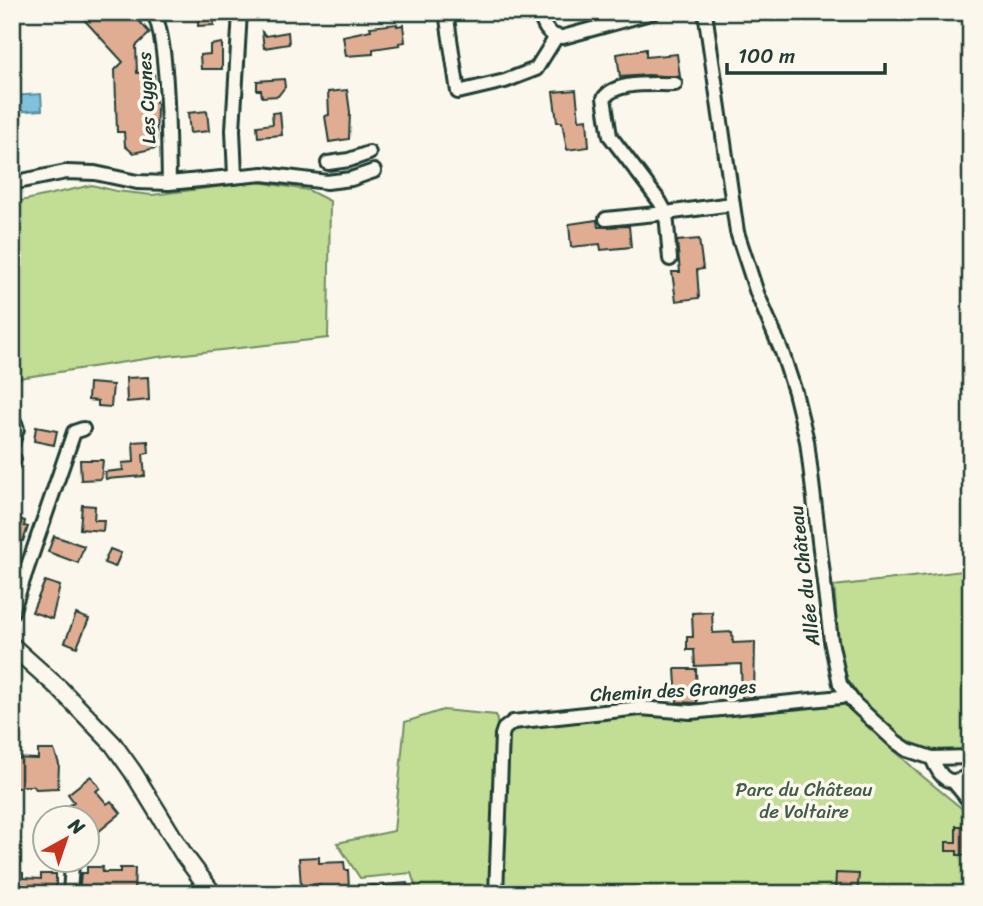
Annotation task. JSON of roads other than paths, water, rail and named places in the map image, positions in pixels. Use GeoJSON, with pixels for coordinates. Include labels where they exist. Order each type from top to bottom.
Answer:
{"type":"FeatureCollection","features":[{"type":"Feature","properties":{"kind":"main road"},"geometry":{"type":"LineString","coordinates":[[12,646],[60,689],[123,758],[184,855],[202,892]]}},
{"type":"Feature","properties":{"kind":"street","name":"Les Cygnes"},"geometry":{"type":"LineString","coordinates":[[153,12],[163,49],[169,183]]}},
{"type":"Feature","properties":{"kind":"street"},"geometry":{"type":"LineString","coordinates":[[235,177],[233,130],[240,12]]}},
{"type":"Feature","properties":{"kind":"street"},"geometry":{"type":"LineString","coordinates":[[446,12],[458,93],[505,81],[536,69],[556,37]]}},
{"type":"Feature","properties":{"kind":"street"},"geometry":{"type":"LineString","coordinates":[[540,12],[543,25],[556,37],[654,12]]}},
{"type":"Feature","properties":{"kind":"street","name":"Allée du Château"},"geometry":{"type":"LineString","coordinates":[[705,12],[740,244],[795,392],[807,441],[835,668],[846,695],[900,745],[913,753],[932,758],[971,757]]}},
{"type":"Feature","properties":{"kind":"street"},"geometry":{"type":"LineString","coordinates":[[670,260],[666,213],[610,136],[604,99],[609,91],[622,87],[675,84]]}},
{"type":"Feature","properties":{"kind":"street"},"geometry":{"type":"LineString","coordinates":[[328,163],[369,153]]}},
{"type":"Feature","properties":{"kind":"street"},"geometry":{"type":"LineString","coordinates":[[12,183],[66,172],[95,173],[137,182],[169,183],[263,174],[313,182],[351,179],[374,171]]}},
{"type":"Feature","properties":{"kind":"street"},"geometry":{"type":"LineString","coordinates":[[606,219],[732,204]]}},
{"type":"Feature","properties":{"kind":"street"},"geometry":{"type":"LineString","coordinates":[[12,444],[17,429],[15,423]]}},
{"type":"Feature","properties":{"kind":"street"},"geometry":{"type":"LineString","coordinates":[[12,612],[74,432],[83,429]]}},
{"type":"Feature","properties":{"kind":"street","name":"Chemin des Granges"},"geometry":{"type":"LineString","coordinates":[[496,894],[500,751],[504,729],[513,722],[640,708],[691,712],[846,695]]}},
{"type":"Feature","properties":{"kind":"street"},"geometry":{"type":"LineString","coordinates":[[932,758],[940,775],[953,781],[971,803]]}},
{"type":"Feature","properties":{"kind":"street"},"geometry":{"type":"LineString","coordinates":[[953,781],[963,779],[971,773]]}},
{"type":"Feature","properties":{"kind":"street"},"geometry":{"type":"LineString","coordinates":[[70,894],[71,874]]}},
{"type":"Feature","properties":{"kind":"water"},"geometry":{"type":"Polygon","coordinates":[[[41,94],[42,110],[12,112],[12,96],[41,94]]]}},
{"type":"Feature","properties":{"kind":"park label","name":"Parc du Château de Voltaire"},"geometry":{"type":"Point","coordinates":[804,800]}}]}
